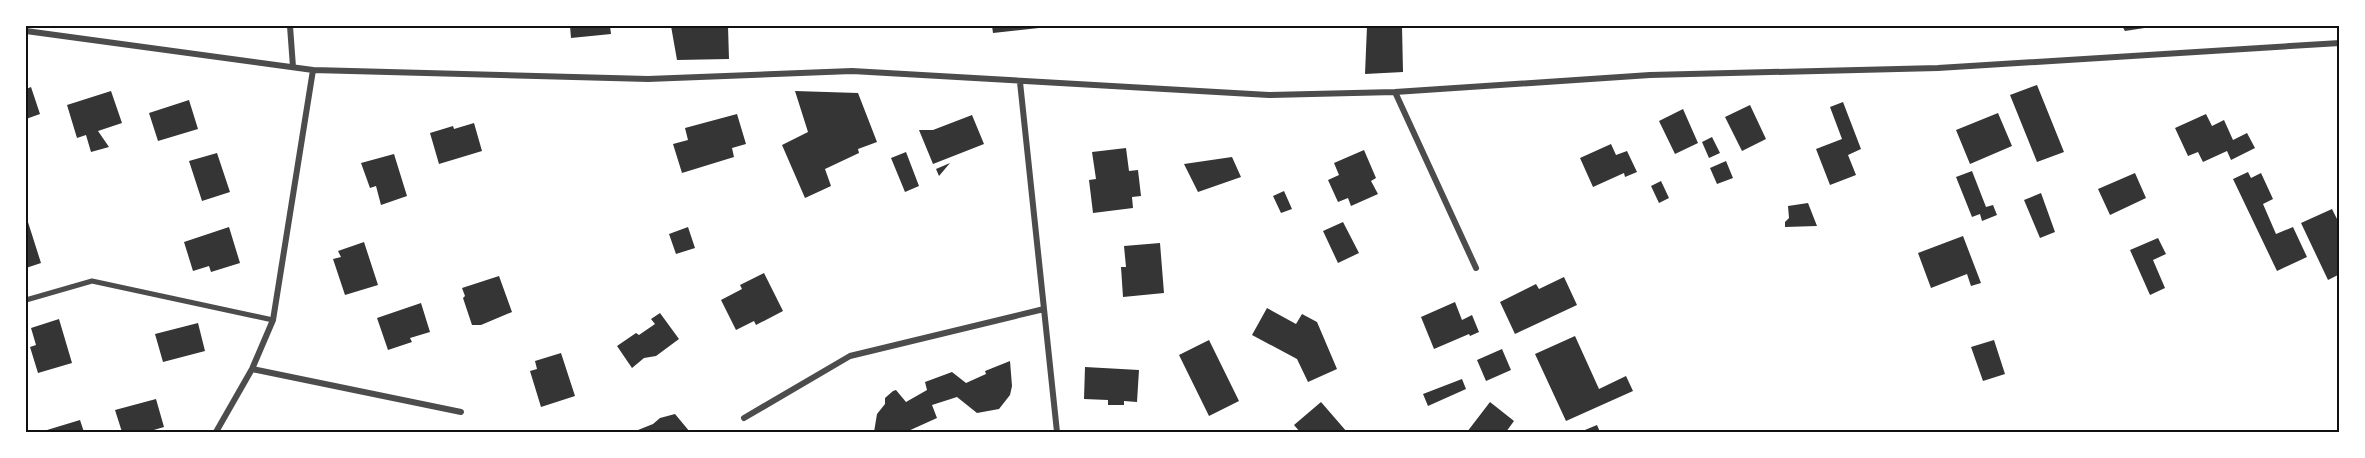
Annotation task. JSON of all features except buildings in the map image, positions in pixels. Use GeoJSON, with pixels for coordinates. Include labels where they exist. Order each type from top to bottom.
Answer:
{"type":"FeatureCollection","features":[{"type":"Feature","properties":{"kind":"street"},"geometry":{"type":"LineString","coordinates":[[290,26],[293,67]]}},
{"type":"Feature","properties":{"kind":"street"},"geometry":{"type":"LineString","coordinates":[[26,31],[313,70],[648,79],[852,72],[1269,95],[1395,92],[1650,75],[1938,68],[2340,43]]}},
{"type":"Feature","properties":{"kind":"street"},"geometry":{"type":"LineString","coordinates":[[216,432],[252,369],[273,320],[313,70]]}},
{"type":"Feature","properties":{"kind":"street"},"geometry":{"type":"LineString","coordinates":[[1020,82],[1057,432]]}},
{"type":"Feature","properties":{"kind":"street"},"geometry":{"type":"LineString","coordinates":[[1395,92],[1476,268]]}},
{"type":"Feature","properties":{"kind":"street"},"geometry":{"type":"LineString","coordinates":[[26,300],[92,281],[273,320]]}},
{"type":"Feature","properties":{"kind":"street"},"geometry":{"type":"LineString","coordinates":[[744,418],[850,356],[1044,309]]}},
{"type":"Feature","properties":{"kind":"street"},"geometry":{"type":"LineString","coordinates":[[252,369],[461,412]]}}]}
